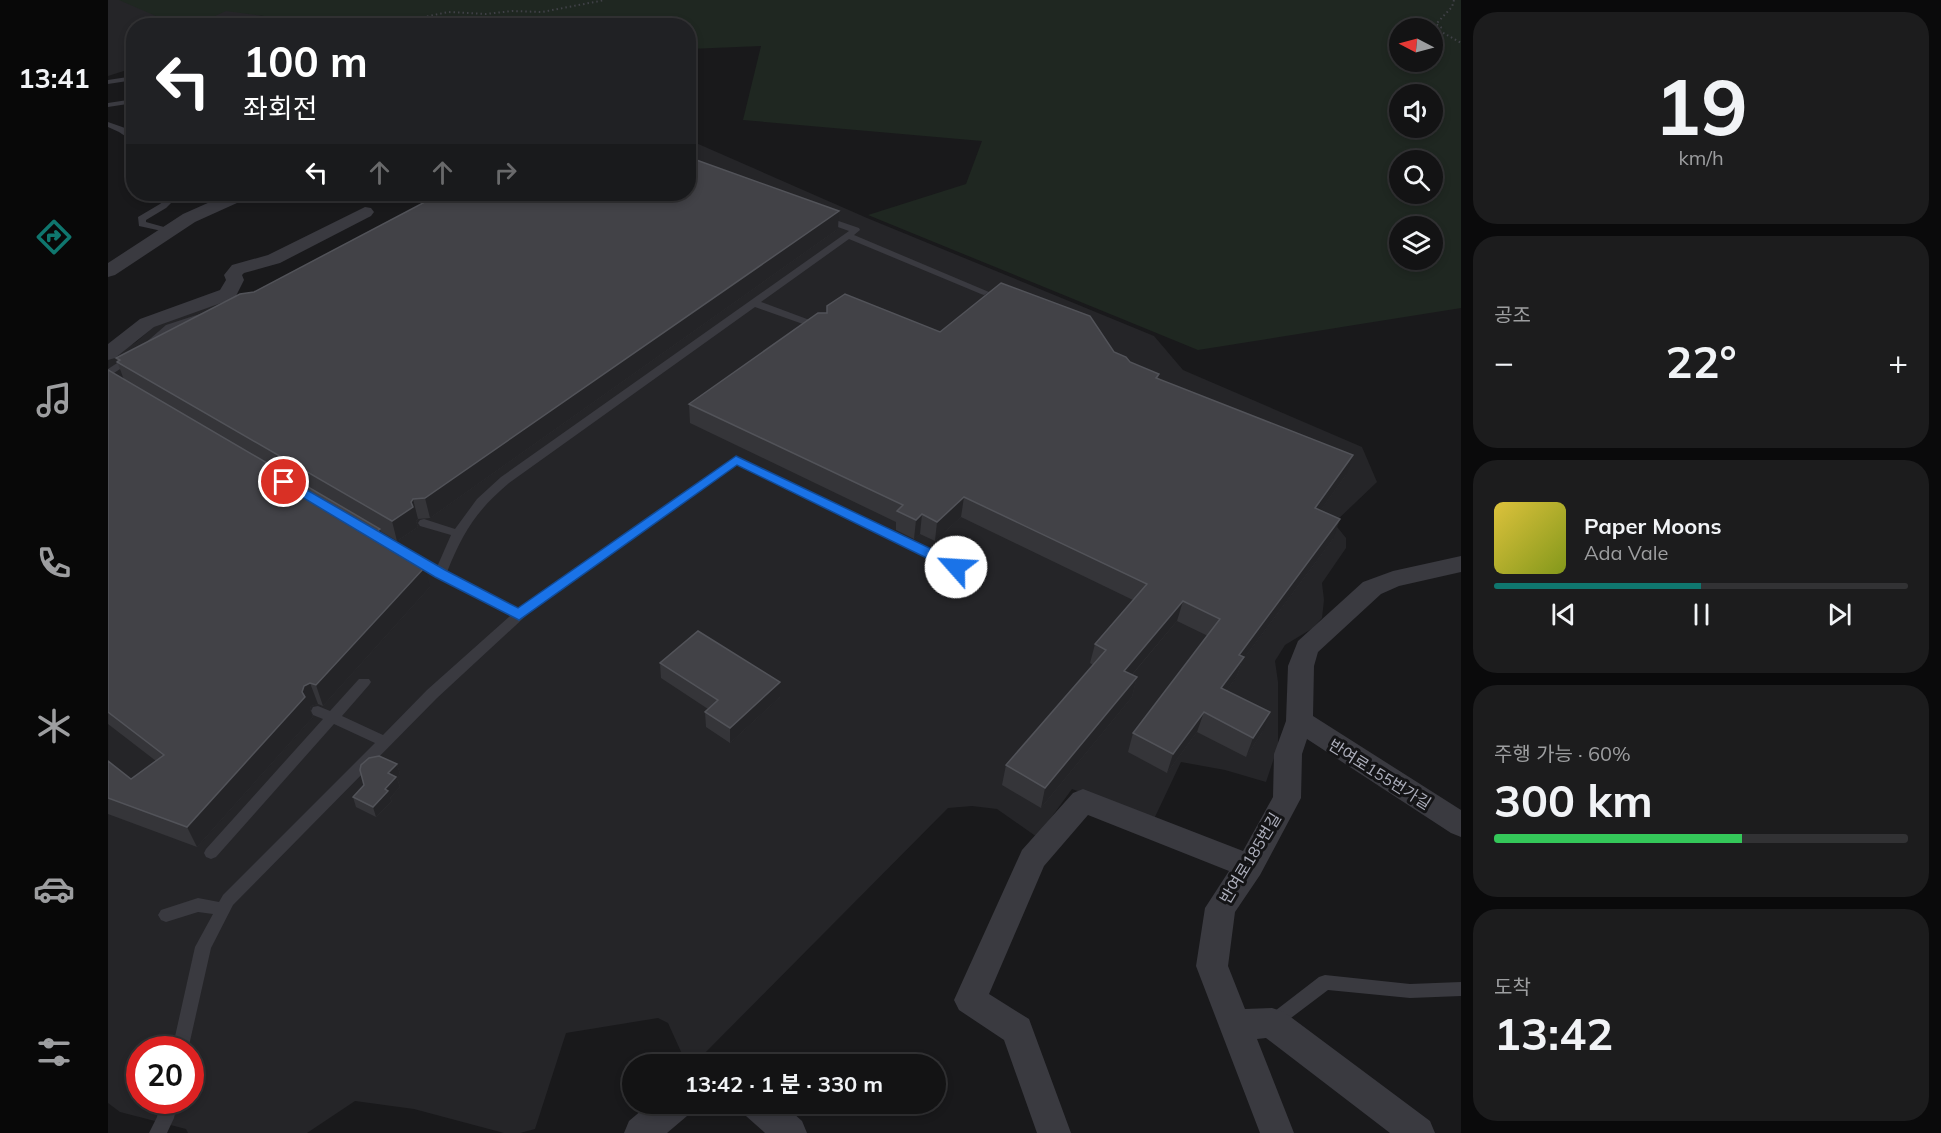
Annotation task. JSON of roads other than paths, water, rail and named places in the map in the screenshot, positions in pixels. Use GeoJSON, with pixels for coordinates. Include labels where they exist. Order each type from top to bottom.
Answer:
{"type":"FeatureCollection","features":[{"type":"Feature","properties":{"kind":"street"},"geometry":{"type":"LineString","coordinates":[[108,271],[168,231],[222,201]]}},
{"type":"Feature","properties":{"kind":"street"},"geometry":{"type":"LineString","coordinates":[[108,354],[147,323],[228,294],[235,280],[233,274],[238,269],[274,259],[365,212]]}},
{"type":"Feature","properties":{"kind":"street","name":"반여로185번길"},"geometry":{"type":"LineString","coordinates":[[1276,1133],[1212,966],[1220,908],[1250,866],[1287,798],[1288,754],[1299,721],[1301,666],[1307,648],[1372,588],[1393,579],[1461,564]]}},
{"type":"Feature","properties":{"kind":"street","name":"반여로155번가길"},"geometry":{"type":"LineString","coordinates":[[1299,721],[1461,825]]}},
{"type":"Feature","properties":{"kind":"street"},"geometry":{"type":"LineString","coordinates":[[1054,1133],[1017,1030],[970,1000],[1032,859],[1083,801],[1250,866]]}},
{"type":"Feature","properties":{"kind":"street"},"geometry":{"type":"LineString","coordinates":[[1236,1024],[1272,1023],[1418,1133]]}},
{"type":"Feature","properties":{"kind":"street"},"geometry":{"type":"LineString","coordinates":[[641,1133],[663,1114]]}},
{"type":"Feature","properties":{"kind":"street"},"geometry":{"type":"LineString","coordinates":[[769,1114],[790,1133]]}},
{"type":"Feature","properties":{"kind":"lane"},"geometry":{"type":"LineString","coordinates":[[108,82],[126,79]]}},
{"type":"Feature","properties":{"kind":"lane"},"geometry":{"type":"LineString","coordinates":[[108,105],[126,102]]}},
{"type":"Feature","properties":{"kind":"lane"},"geometry":{"type":"LineString","coordinates":[[108,124],[126,133]]}},
{"type":"Feature","properties":{"kind":"lane"},"geometry":{"type":"LineString","coordinates":[[168,201],[141,219],[142,224],[168,231]]}},
{"type":"Feature","properties":{"kind":"lane"},"geometry":{"type":"LineString","coordinates":[[440,574],[456,533],[478,503],[505,480],[856,230],[811,214]]}},
{"type":"Feature","properties":{"kind":"lane"},"geometry":{"type":"LineString","coordinates":[[848,236],[984,292]]}},
{"type":"Feature","properties":{"kind":"lane"},"geometry":{"type":"LineString","coordinates":[[754,303],[822,328]]}},
{"type":"Feature","properties":{"kind":"lane"},"geometry":{"type":"LineString","coordinates":[[111,379],[169,327],[188,319],[223,311]]}},
{"type":"Feature","properties":{"kind":"lane"},"geometry":{"type":"LineString","coordinates":[[183,1036],[203,947],[228,900],[432,694],[519,615],[736,460],[976,576]]}},
{"type":"Feature","properties":{"kind":"lane"},"geometry":{"type":"LineString","coordinates":[[424,523],[456,533]]}},
{"type":"Feature","properties":{"kind":"lane"},"geometry":{"type":"LineString","coordinates":[[359,526],[440,574],[519,615]]}},
{"type":"Feature","properties":{"kind":"lane"},"geometry":{"type":"LineString","coordinates":[[211,853],[364,682]]}},
{"type":"Feature","properties":{"kind":"lane"},"geometry":{"type":"LineString","coordinates":[[318,711],[385,742]]}},
{"type":"Feature","properties":{"kind":"lane"},"geometry":{"type":"LineString","coordinates":[[166,915],[198,905],[223,909]]}},
{"type":"Feature","properties":{"kind":"lane"},"geometry":{"type":"LineString","coordinates":[[1272,1023],[1325,982],[1409,992],[1434,993],[1461,990]]}},
{"type":"Feature","properties":{"kind":"lane"},"geometry":{"type":"LineString","coordinates":[[158,1133],[166,1114]]}}]}
